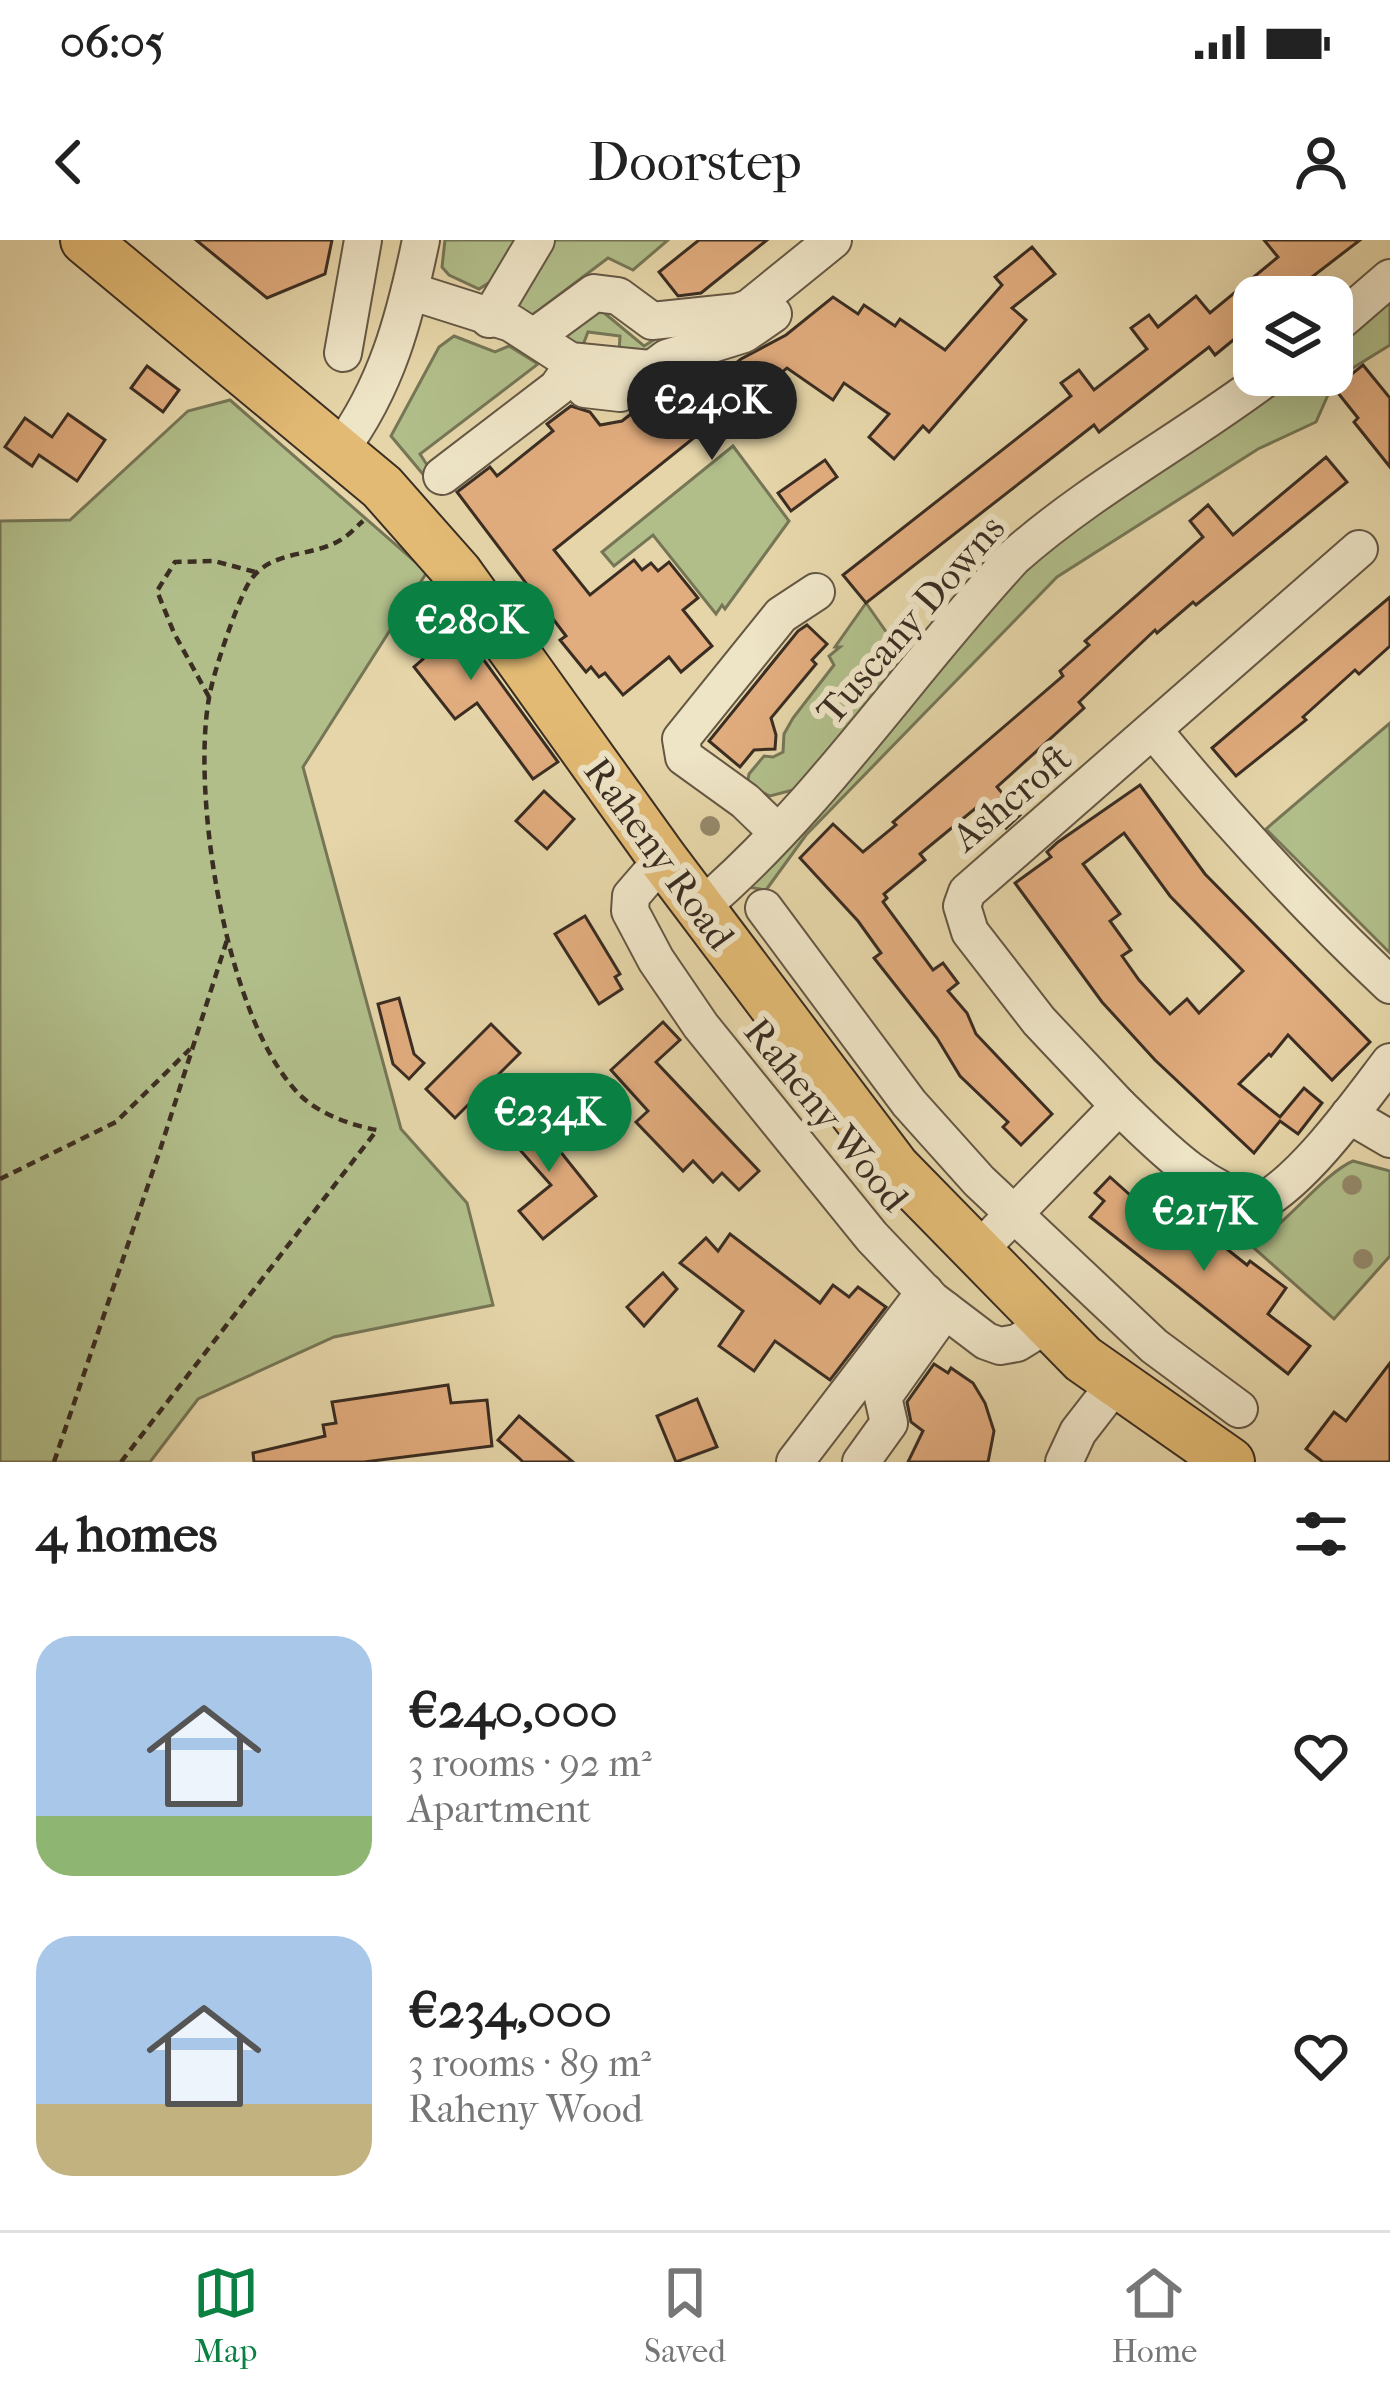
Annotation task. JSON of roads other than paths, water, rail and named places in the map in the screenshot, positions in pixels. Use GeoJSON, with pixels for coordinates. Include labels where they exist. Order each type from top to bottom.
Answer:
{"type":"FeatureCollection","features":[{"type":"Feature","properties":{"kind":"main road","name":"Raheny Road"},"geometry":{"type":"LineString","coordinates":[[85,240],[382,487],[458,573],[663,860],[895,1167],[1083,1359],[1230,1462]]}},
{"type":"Feature","properties":{"kind":"street"},"geometry":{"type":"LineString","coordinates":[[343,353],[363,240]]}},
{"type":"Feature","properties":{"kind":"street"},"geometry":{"type":"LineString","coordinates":[[339,451],[373,400],[394,355],[421,240]]}},
{"type":"Feature","properties":{"kind":"street"},"geometry":{"type":"LineString","coordinates":[[489,319],[536,240]]}},
{"type":"Feature","properties":{"kind":"street"},"geometry":{"type":"LineString","coordinates":[[410,291],[505,321],[570,361],[585,389],[620,393],[667,358],[744,334],[839,250]]}},
{"type":"Feature","properties":{"kind":"street"},"geometry":{"type":"LineString","coordinates":[[534,337],[594,293],[618,296],[652,321],[738,312],[839,250]]}},
{"type":"Feature","properties":{"kind":"street"},"geometry":{"type":"LineString","coordinates":[[1353,310],[1390,278]]}},
{"type":"Feature","properties":{"kind":"street"},"geometry":{"type":"LineString","coordinates":[[442,476],[557,388],[570,361]]}},
{"type":"Feature","properties":{"kind":"street","name":"Tuscany Downs"},"geometry":{"type":"LineString","coordinates":[[700,908],[777,832],[1014,557],[1048,527],[1243,396]]}},
{"type":"Feature","properties":{"kind":"street","name":"Ashcroft"},"geometry":{"type":"LineString","coordinates":[[1360,549],[976,880],[962,906],[970,932],[1039,1021],[1119,1106],[1209,1185],[1258,1204],[1276,1194],[1390,1062]]}},
{"type":"Feature","properties":{"kind":"street"},"geometry":{"type":"LineString","coordinates":[[777,832],[746,801],[683,758],[681,739],[781,615],[816,592]]}},
{"type":"Feature","properties":{"kind":"street"},"geometry":{"type":"LineString","coordinates":[[1154,731],[1258,854],[1390,986]]}},
{"type":"Feature","properties":{"kind":"street","name":"Raheny Wood"},"geometry":{"type":"LineString","coordinates":[[663,860],[631,896],[630,911],[656,960],[736,1070],[872,1237],[970,1331],[1000,1346],[1048,1324]]}},
{"type":"Feature","properties":{"kind":"street"},"geometry":{"type":"LineString","coordinates":[[764,908],[909,1103],[979,1181],[1154,1346],[1240,1409]]}},
{"type":"Feature","properties":{"kind":"street"},"geometry":{"type":"LineString","coordinates":[[976,1253],[1119,1106]]}},
{"type":"Feature","properties":{"kind":"street"},"geometry":{"type":"LineString","coordinates":[[1349,1114],[1390,1138]]}},
{"type":"Feature","properties":{"kind":"street"},"geometry":{"type":"LineString","coordinates":[[795,1462],[935,1301]]}},
{"type":"Feature","properties":{"kind":"street"},"geometry":{"type":"LineString","coordinates":[[861,1462],[889,1424],[883,1397],[935,1301]]}},
{"type":"Feature","properties":{"kind":"street"},"geometry":{"type":"LineString","coordinates":[[1064,1462],[1078,1432],[1116,1383]]}}]}
